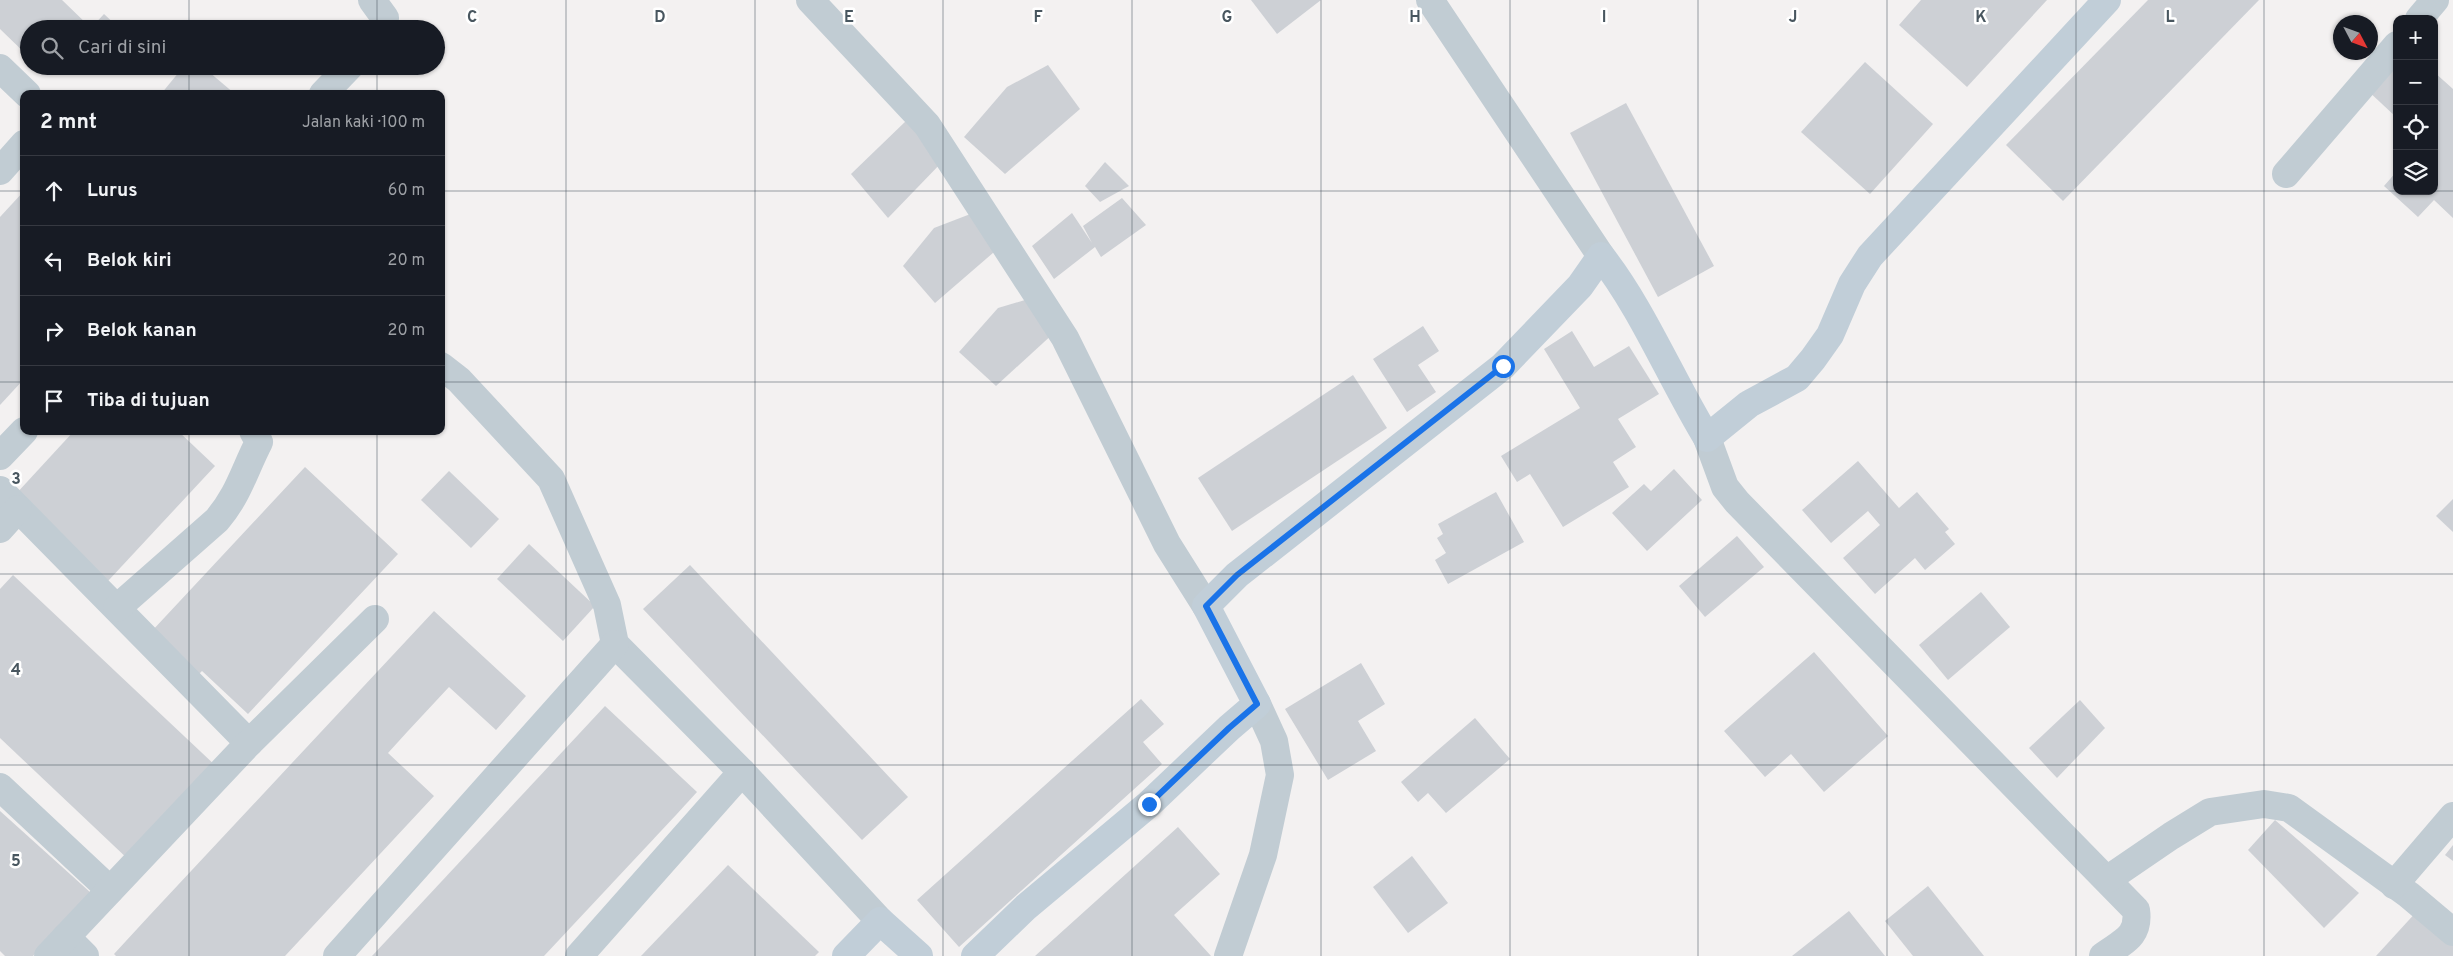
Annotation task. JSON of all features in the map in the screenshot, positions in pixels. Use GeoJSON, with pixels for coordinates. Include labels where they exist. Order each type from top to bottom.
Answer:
{"type":"FeatureCollection","features":[{"type":"Feature","properties":{"kind":"street"},"geometry":{"type":"LineString","coordinates":[[372,0],[386,18],[385,20]]}},
{"type":"Feature","properties":{"kind":"street"},"geometry":{"type":"LineString","coordinates":[[810,0],[928,125],[1066,338],[1167,544],[1206,606],[1274,741],[1280,775],[1263,855],[1228,956]]}},
{"type":"Feature","properties":{"kind":"street"},"geometry":{"type":"LineString","coordinates":[[1430,0],[1601,256],[1619,279],[1684,400],[1707,438],[1725,487],[1737,502],[2108,879],[2136,910],[2138,923],[2136,930],[2128,939],[2103,956]]}},
{"type":"Feature","properties":{"kind":"street"},"geometry":{"type":"LineString","coordinates":[[1707,438],[1749,404],[1797,378],[1808,366],[1830,335],[1852,284],[1870,256],[2107,0]]}},
{"type":"Feature","properties":{"kind":"street"},"geometry":{"type":"LineString","coordinates":[[2422,15],[2435,0]]}},
{"type":"Feature","properties":{"kind":"street"},"geometry":{"type":"LineString","coordinates":[[2286,174],[2393,50]]}},
{"type":"Feature","properties":{"kind":"street"},"geometry":{"type":"LineString","coordinates":[[0,68],[23,90]]}},
{"type":"Feature","properties":{"kind":"street"},"geometry":{"type":"LineString","coordinates":[[327,90],[341,75]]}},
{"type":"Feature","properties":{"kind":"street"},"geometry":{"type":"LineString","coordinates":[[0,170],[20,148]]}},
{"type":"Feature","properties":{"kind":"street"},"geometry":{"type":"LineString","coordinates":[[1206,606],[1237,575],[1503,366],[1580,286],[1601,256]]}},
{"type":"Feature","properties":{"kind":"street"},"geometry":{"type":"LineString","coordinates":[[445,369],[459,380],[551,479],[607,605],[614,644],[742,772],[880,921],[919,956]]}},
{"type":"Feature","properties":{"kind":"street"},"geometry":{"type":"LineString","coordinates":[[0,456],[20,435]]}},
{"type":"Feature","properties":{"kind":"street"},"geometry":{"type":"LineString","coordinates":[[118,608],[217,520],[231,504],[241,486],[247,466],[258,442],[255,435]]}},
{"type":"Feature","properties":{"kind":"street"},"geometry":{"type":"LineString","coordinates":[[0,529],[9,500],[118,608],[249,744]]}},
{"type":"Feature","properties":{"kind":"street"},"geometry":{"type":"LineString","coordinates":[[85,956],[57,947],[249,744],[376,619]]}},
{"type":"Feature","properties":{"kind":"street"},"geometry":{"type":"LineString","coordinates":[[337,956],[614,644]]}},
{"type":"Feature","properties":{"kind":"street"},"geometry":{"type":"LineString","coordinates":[[974,956],[1026,907],[1149,804],[1257,704]]}},
{"type":"Feature","properties":{"kind":"street"},"geometry":{"type":"LineString","coordinates":[[579,956],[742,772]]}},
{"type":"Feature","properties":{"kind":"street"},"geometry":{"type":"LineString","coordinates":[[0,787],[110,890]]}},
{"type":"Feature","properties":{"kind":"street"},"geometry":{"type":"LineString","coordinates":[[2108,879],[2210,812],[2264,804],[2289,808],[2394,885],[2453,932]]}},
{"type":"Feature","properties":{"kind":"street"},"geometry":{"type":"LineString","coordinates":[[2394,885],[2453,816]]}},
{"type":"Feature","properties":{"kind":"street"},"geometry":{"type":"LineString","coordinates":[[846,956],[880,921]]}},
{"type":"Feature","properties":{"kind":"building"},"geometry":{"type":"Polygon","coordinates":[[[0,0],[62,0],[83,20],[20,20],[20,48],[0,29],[0,0]]]}},
{"type":"Feature","properties":{"kind":"building"},"geometry":{"type":"Polygon","coordinates":[[[1251,0],[1321,0],[1277,34],[1251,0]]]}},
{"type":"Feature","properties":{"kind":"building"},"geometry":{"type":"Polygon","coordinates":[[[1921,0],[2047,0],[1967,87],[1899,25],[1921,0]]]}},
{"type":"Feature","properties":{"kind":"building"},"geometry":{"type":"Polygon","coordinates":[[[2148,0],[2259,0],[2063,201],[2006,145],[2148,0]]]}},
{"type":"Feature","properties":{"kind":"building"},"geometry":{"type":"Polygon","coordinates":[[[104,14],[110,20],[98,20],[104,14]]]}},
{"type":"Feature","properties":{"kind":"building"},"geometry":{"type":"Polygon","coordinates":[[[2393,59],[2393,114],[2366,89],[2393,59]]]}},
{"type":"Feature","properties":{"kind":"building"},"geometry":{"type":"Polygon","coordinates":[[[1865,62],[1933,124],[1870,194],[1801,132],[1865,62]]]}},
{"type":"Feature","properties":{"kind":"building"},"geometry":{"type":"Polygon","coordinates":[[[1048,65],[1080,109],[1005,174],[964,137],[1007,87],[1048,65]]]}},
{"type":"Feature","properties":{"kind":"building"},"geometry":{"type":"Polygon","coordinates":[[[177,75],[213,75],[230,90],[164,90],[177,75]]]}},
{"type":"Feature","properties":{"kind":"building"},"geometry":{"type":"Polygon","coordinates":[[[2438,76],[2453,89],[2453,218],[2434,200],[2418,217],[2394,195],[2438,195],[2438,76]]]}},
{"type":"Feature","properties":{"kind":"building"},"geometry":{"type":"Polygon","coordinates":[[[1626,103],[1714,266],[1658,297],[1570,133],[1626,103]]]}},
{"type":"Feature","properties":{"kind":"building"},"geometry":{"type":"Polygon","coordinates":[[[907,120],[944,160],[888,218],[851,174],[907,120]]]}},
{"type":"Feature","properties":{"kind":"building"},"geometry":{"type":"Polygon","coordinates":[[[1105,162],[1129,186],[1100,202],[1085,186],[1105,162]]]}},
{"type":"Feature","properties":{"kind":"building"},"geometry":{"type":"Polygon","coordinates":[[[2393,176],[2393,194],[2384,186],[2393,176]]]}},
{"type":"Feature","properties":{"kind":"building"},"geometry":{"type":"Polygon","coordinates":[[[20,195],[20,383],[0,405],[0,217],[20,195]]]}},
{"type":"Feature","properties":{"kind":"building"},"geometry":{"type":"Polygon","coordinates":[[[1122,198],[1146,225],[1101,257],[1095,247],[1054,279],[1032,246],[1072,213],[1092,243],[1083,226],[1122,198]]]}},
{"type":"Feature","properties":{"kind":"building"},"geometry":{"type":"Polygon","coordinates":[[[973,213],[1001,246],[935,303],[903,266],[934,228],[973,213]]]}},
{"type":"Feature","properties":{"kind":"building"},"geometry":{"type":"Polygon","coordinates":[[[1025,300],[1055,332],[996,386],[959,352],[998,308],[1025,300]]]}},
{"type":"Feature","properties":{"kind":"building"},"geometry":{"type":"Polygon","coordinates":[[[1423,326],[1439,351],[1418,365],[1436,392],[1407,412],[1373,359],[1423,326]]]}},
{"type":"Feature","properties":{"kind":"building"},"geometry":{"type":"Polygon","coordinates":[[[1572,331],[1594,367],[1629,346],[1659,394],[1618,419],[1636,447],[1613,462],[1629,487],[1563,527],[1530,474],[1517,482],[1501,456],[1580,408],[1544,349],[1572,331]]]}},
{"type":"Feature","properties":{"kind":"building"},"geometry":{"type":"Polygon","coordinates":[[[1353,375],[1387,428],[1232,531],[1198,478],[1353,375]]]}},
{"type":"Feature","properties":{"kind":"building"},"geometry":{"type":"Polygon","coordinates":[[[70,435],[182,435],[215,466],[108,581],[15,495],[70,435]]]}},
{"type":"Feature","properties":{"kind":"building"},"geometry":{"type":"Polygon","coordinates":[[[1858,461],[1899,508],[1917,492],[1949,529],[1945,532],[1955,544],[1925,570],[1915,558],[1875,594],[1843,558],[1880,525],[1868,511],[1831,543],[1802,510],[1858,461]]]}},
{"type":"Feature","properties":{"kind":"building"},"geometry":{"type":"Polygon","coordinates":[[[305,467],[398,554],[248,714],[202,671],[198,675],[151,632],[305,467]]]}},
{"type":"Feature","properties":{"kind":"building"},"geometry":{"type":"Polygon","coordinates":[[[1674,469],[1702,500],[1647,551],[1612,513],[1644,484],[1651,491],[1674,469]]]}},
{"type":"Feature","properties":{"kind":"building"},"geometry":{"type":"Polygon","coordinates":[[[449,471],[499,519],[471,548],[421,500],[449,471]]]}},
{"type":"Feature","properties":{"kind":"building"},"geometry":{"type":"Polygon","coordinates":[[[1496,492],[1524,542],[1448,584],[1435,560],[1446,553],[1437,538],[1443,534],[1438,524],[1496,492]]]}},
{"type":"Feature","properties":{"kind":"building"},"geometry":{"type":"Polygon","coordinates":[[[2453,499],[2453,532],[2436,516],[2453,499]]]}},
{"type":"Feature","properties":{"kind":"building"},"geometry":{"type":"Polygon","coordinates":[[[1737,536],[1764,567],[1705,617],[1679,586],[1737,536]]]}},
{"type":"Feature","properties":{"kind":"building"},"geometry":{"type":"Polygon","coordinates":[[[529,544],[595,606],[563,641],[497,579],[529,544]]]}},
{"type":"Feature","properties":{"kind":"building"},"geometry":{"type":"Polygon","coordinates":[[[690,565],[908,797],[862,840],[643,609],[690,565]]]}},
{"type":"Feature","properties":{"kind":"building"},"geometry":{"type":"Polygon","coordinates":[[[13,575],[218,768],[130,861],[0,738],[0,589],[13,575]]]}},
{"type":"Feature","properties":{"kind":"building"},"geometry":{"type":"Polygon","coordinates":[[[1981,592],[2010,627],[1948,680],[1919,645],[1981,592]]]}},
{"type":"Feature","properties":{"kind":"building"},"geometry":{"type":"Polygon","coordinates":[[[434,611],[526,696],[496,730],[449,687],[388,753],[434,796],[285,956],[116,956],[114,954],[149,916],[434,611]]]}},
{"type":"Feature","properties":{"kind":"building"},"geometry":{"type":"Polygon","coordinates":[[[1814,652],[1888,736],[1824,792],[1791,754],[1765,777],[1724,731],[1814,652]]]}},
{"type":"Feature","properties":{"kind":"building"},"geometry":{"type":"Polygon","coordinates":[[[1361,663],[1385,704],[1358,721],[1376,751],[1328,780],[1285,709],[1361,663]]]}},
{"type":"Feature","properties":{"kind":"building"},"geometry":{"type":"Polygon","coordinates":[[[1141,699],[1164,724],[1143,742],[1162,764],[959,947],[917,900],[1141,699]]]}},
{"type":"Feature","properties":{"kind":"building"},"geometry":{"type":"Polygon","coordinates":[[[2080,700],[2105,728],[2057,778],[2029,748],[2080,700]]]}},
{"type":"Feature","properties":{"kind":"building"},"geometry":{"type":"Polygon","coordinates":[[[605,706],[697,792],[676,815],[544,956],[372,956],[605,706]]]}},
{"type":"Feature","properties":{"kind":"building"},"geometry":{"type":"Polygon","coordinates":[[[1475,718],[1510,759],[1446,813],[1428,793],[1418,802],[1401,782],[1475,718]]]}},
{"type":"Feature","properties":{"kind":"building"},"geometry":{"type":"Polygon","coordinates":[[[0,811],[91,893],[33,956],[5,956],[0,951],[0,811]]]}},
{"type":"Feature","properties":{"kind":"building"},"geometry":{"type":"Polygon","coordinates":[[[2275,820],[2359,893],[2324,928],[2248,850],[2275,820]]]}},
{"type":"Feature","properties":{"kind":"building"},"geometry":{"type":"Polygon","coordinates":[[[1178,827],[1220,874],[1174,915],[1211,956],[1035,956],[1178,827]]]}},
{"type":"Feature","properties":{"kind":"building"},"geometry":{"type":"Polygon","coordinates":[[[2453,845],[2453,861],[2445,855],[2453,845]]]}},
{"type":"Feature","properties":{"kind":"building"},"geometry":{"type":"Polygon","coordinates":[[[1412,856],[1448,903],[1408,933],[1373,887],[1412,856]]]}},
{"type":"Feature","properties":{"kind":"building"},"geometry":{"type":"Polygon","coordinates":[[[728,865],[819,952],[815,956],[641,956],[728,865]]]}},
{"type":"Feature","properties":{"kind":"building"},"geometry":{"type":"Polygon","coordinates":[[[1928,886],[1984,956],[1913,956],[1885,921],[1928,886]]]}},
{"type":"Feature","properties":{"kind":"building"},"geometry":{"type":"Polygon","coordinates":[[[2419,909],[2453,939],[2453,956],[2376,956],[2419,909]]]}},
{"type":"Feature","properties":{"kind":"building"},"geometry":{"type":"Polygon","coordinates":[[[1849,911],[1885,956],[1792,956],[1849,911]]]}},
{"type":"Feature","properties":{"kind":"route"},"geometry":{"type":"LineString","coordinates":[[1149,804],[1257,704],[1206,606],[1237,575],[1503,366]]}}]}
